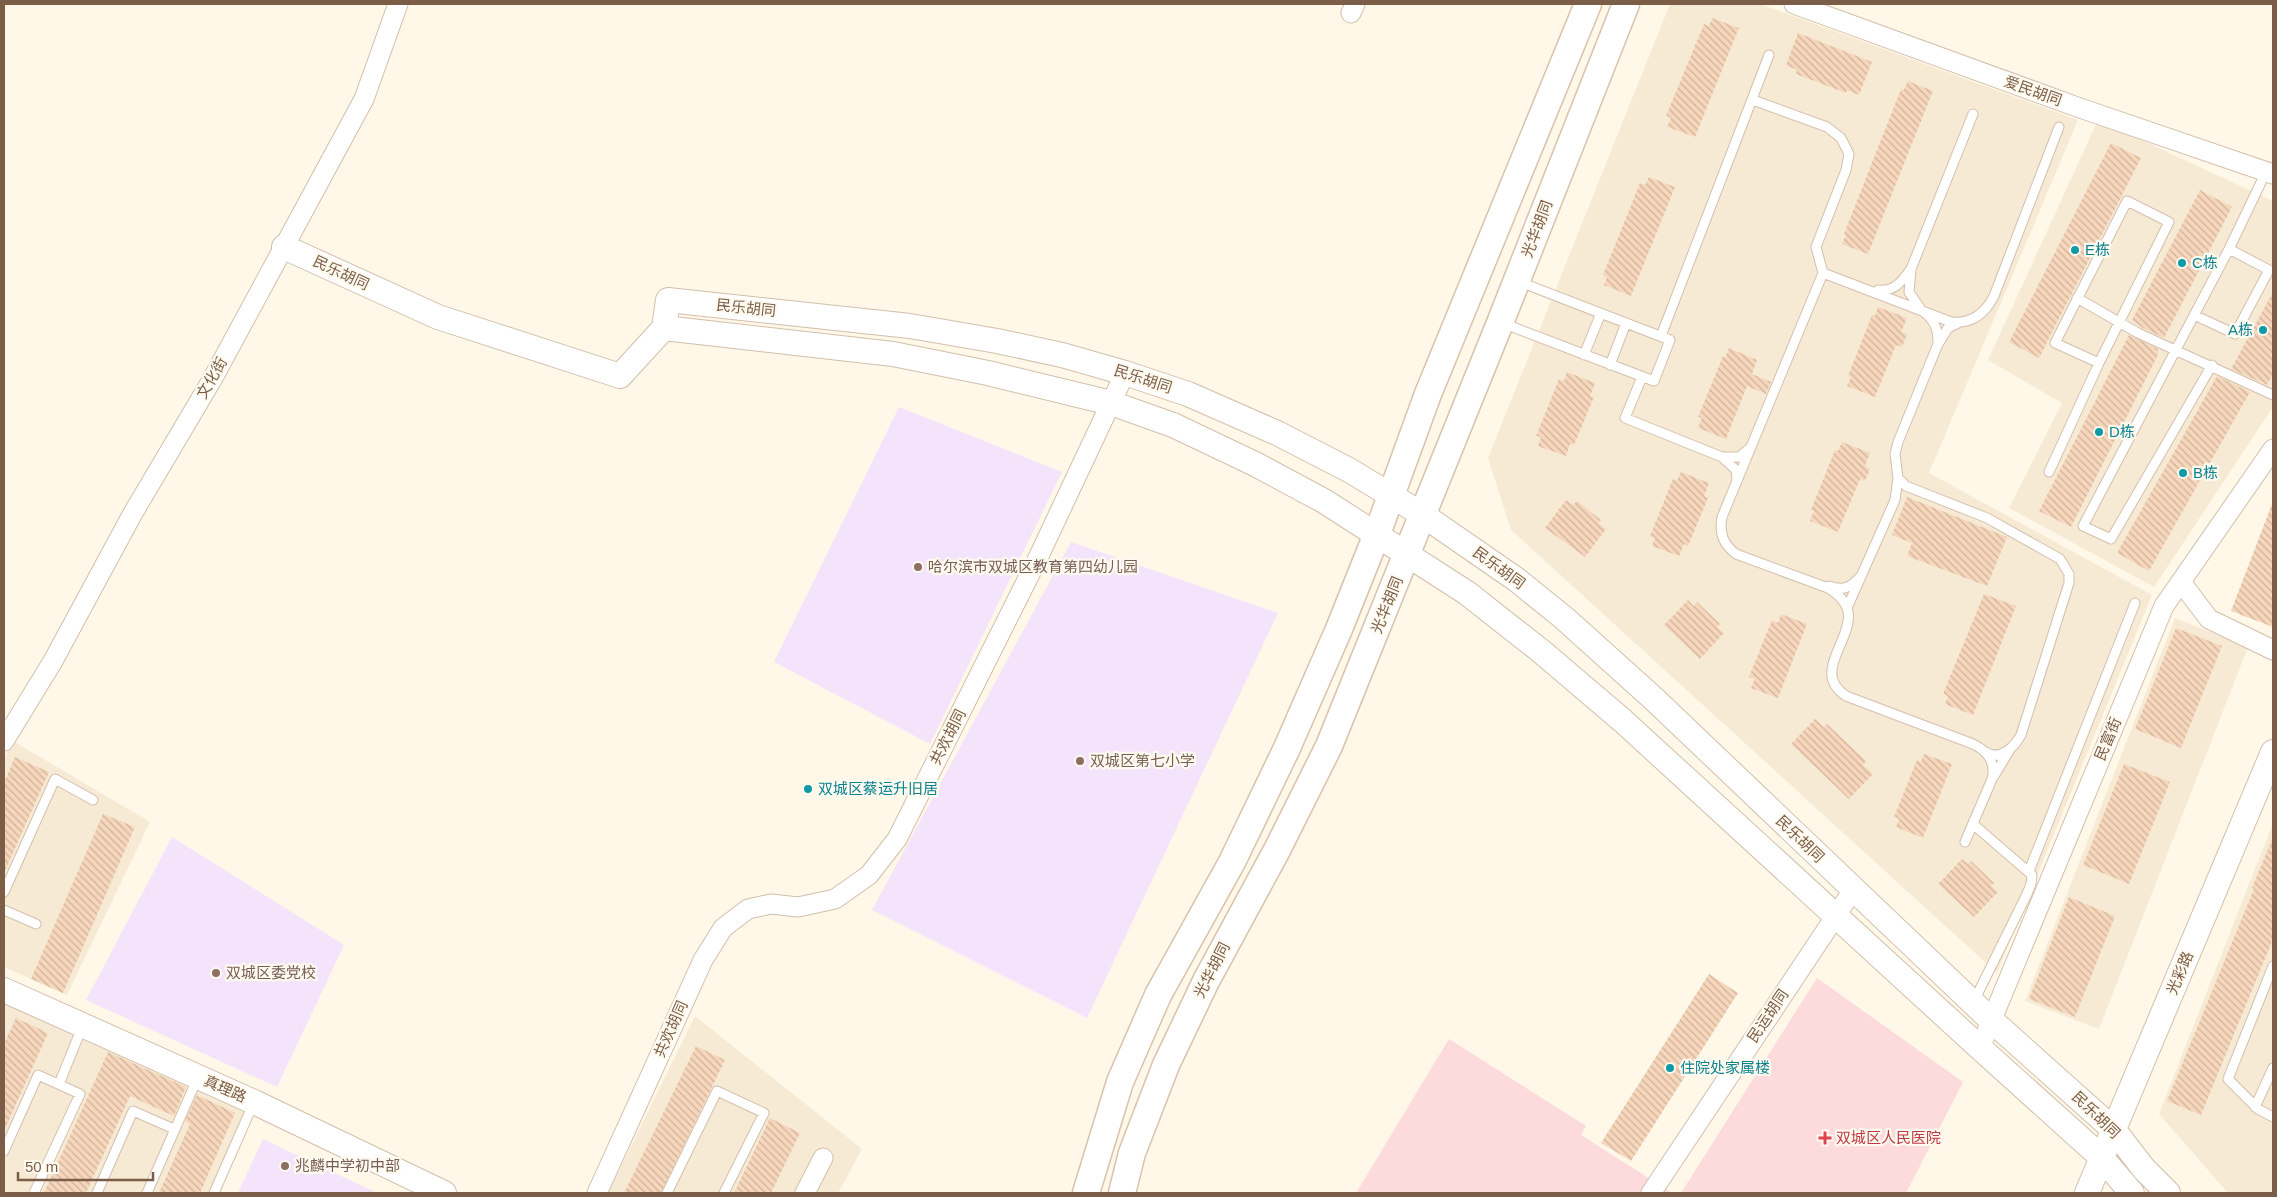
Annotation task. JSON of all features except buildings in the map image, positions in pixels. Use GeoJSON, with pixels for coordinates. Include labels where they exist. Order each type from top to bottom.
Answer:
{"type":"FeatureCollection","features":[{"type":"Feature","properties":{"kind":"main road"},"geometry":{"type":"LineString","coordinates":[[1086,1193],[1120,1082],[1158,995],[1232,862],[1283,757],[1339,629],[1378,534],[1432,385],[1588,4]]}},
{"type":"Feature","properties":{"kind":"main road","name":"光华胡同"},"geometry":{"type":"LineString","coordinates":[[1122,1193],[1132,1153],[1166,1065],[1206,980],[1277,850],[1329,746],[1408,553],[1462,413],[1517,281],[1626,4]]}},
{"type":"Feature","properties":{"kind":"street","name":"文化街"},"geometry":{"type":"LineString","coordinates":[[4,741],[53,661],[133,513],[213,378],[364,99],[398,4]]}},
{"type":"Feature","properties":{"kind":"street","name":"爱民胡同"},"geometry":{"type":"LineString","coordinates":[[1794,4],[2080,108],[2270,173]]}},
{"type":"Feature","properties":{"kind":"street","name":"民乐胡同"},"geometry":{"type":"LineString","coordinates":[[284,247],[438,317],[620,376],[664,328],[668,300],[910,326],[1044,351],[1125,372],[1188,394],[1277,433],[1349,470],[1423,515],[1517,580],[1564,618],[1654,699],[1990,1019],[2114,1130],[2144,1168],[2168,1193]]}},
{"type":"Feature","properties":{"kind":"street","name":"民乐胡同"},"geometry":{"type":"LineString","coordinates":[[664,328],[893,354],[988,373],[1111,402],[1172,425],[1255,464],[1324,501],[1408,553],[1467,593],[1616,714],[2101,1157],[2132,1193]]}},
{"type":"Feature","properties":{"kind":"street","name":"共欢胡同"},"geometry":{"type":"LineString","coordinates":[[597,1193],[703,960],[723,928],[748,909],[771,904],[798,907],[835,899],[869,875],[897,839],[1037,560],[1125,372]]}},
{"type":"Feature","properties":{"kind":"street","name":"民富街"},"geometry":{"type":"LineString","coordinates":[[1980,1048],[1990,1019],[2164,606],[2273,449]]}},
{"type":"Feature","properties":{"kind":"street"},"geometry":{"type":"LineString","coordinates":[[2180,582],[2209,618],[2273,650]]}},
{"type":"Feature","properties":{"kind":"street","name":"光彩路"},"geometry":{"type":"LineString","coordinates":[[2087,1193],[2273,752]]}},
{"type":"Feature","properties":{"kind":"street","name":"民运胡同"},"geometry":{"type":"LineString","coordinates":[[1651,1193],[1853,890]]}},
{"type":"Feature","properties":{"kind":"street","name":"真理路"},"geometry":{"type":"LineString","coordinates":[[4,990],[254,1102],[444,1193]]}},
{"type":"Feature","properties":{"kind":"street"},"geometry":{"type":"LineString","coordinates":[[805,1193],[823,1158]]}},
{"type":"Feature","properties":{"kind":"lane"},"geometry":{"type":"LineString","coordinates":[[1661,336],[1769,55]]}},
{"type":"Feature","properties":{"kind":"lane"},"geometry":{"type":"LineString","coordinates":[[1753,100],[1835,131],[1846,144],[1849,154],[1846,170],[1816,247],[1823,273],[1722,517],[1720,526],[1727,547],[1736,554],[1791,574],[1835,593],[1847,608],[1849,614],[1847,632],[1832,664],[1831,675],[1833,684],[1846,696],[1980,747],[1990,755],[1997,756],[2011,749]]}},
{"type":"Feature","properties":{"kind":"lane"},"geometry":{"type":"LineString","coordinates":[[1938,344],[1935,323],[1914,302],[1909,292],[1911,269],[1973,114]]}},
{"type":"Feature","properties":{"kind":"lane"},"geometry":{"type":"LineString","coordinates":[[1847,608],[1895,500],[1898,478],[1895,454],[1898,442],[1938,344],[1948,328],[1956,323],[1971,320],[1983,312],[1994,296],[2059,127]]}},
{"type":"Feature","properties":{"kind":"lane"},"geometry":{"type":"LineString","coordinates":[[2212,365],[2111,539],[2084,526],[2270,173]]}},
{"type":"Feature","properties":{"kind":"lane"},"geometry":{"type":"LineString","coordinates":[[2049,472],[2099,363],[2169,222],[2127,201],[2055,343],[2099,363]]}},
{"type":"Feature","properties":{"kind":"lane"},"geometry":{"type":"LineString","coordinates":[[2194,315],[2236,334],[2269,270],[2229,249]]}},
{"type":"Feature","properties":{"kind":"lane"},"geometry":{"type":"LineString","coordinates":[[1869,289],[1886,291],[1896,287],[1911,269]]}},
{"type":"Feature","properties":{"kind":"lane"},"geometry":{"type":"LineString","coordinates":[[1823,273],[1869,289],[1951,322],[1961,322]]}},
{"type":"Feature","properties":{"kind":"lane"},"geometry":{"type":"LineString","coordinates":[[1500,323],[1654,382],[1670,340],[1517,281]]}},
{"type":"Feature","properties":{"kind":"lane"},"geometry":{"type":"LineString","coordinates":[[2077,298],[2138,333],[2273,394]]}},
{"type":"Feature","properties":{"kind":"lane"},"geometry":{"type":"LineString","coordinates":[[1584,355],[1601,313]]}},
{"type":"Feature","properties":{"kind":"lane"},"geometry":{"type":"LineString","coordinates":[[1610,364],[1626,323]]}},
{"type":"Feature","properties":{"kind":"lane"},"geometry":{"type":"LineString","coordinates":[[1642,377],[1625,418],[1722,457],[1736,470],[1737,482]]}},
{"type":"Feature","properties":{"kind":"lane"},"geometry":{"type":"LineString","coordinates":[[1722,457],[1739,457],[1753,444]]}},
{"type":"Feature","properties":{"kind":"lane"},"geometry":{"type":"LineString","coordinates":[[1898,478],[1906,486],[1987,518],[2060,559],[2069,574],[2069,583],[2021,734],[1992,779],[1965,842]]}},
{"type":"Feature","properties":{"kind":"lane"},"geometry":{"type":"LineString","coordinates":[[1791,574],[1800,575],[1834,588],[1842,589],[1850,586],[1863,573]]}},
{"type":"Feature","properties":{"kind":"lane"},"geometry":{"type":"LineString","coordinates":[[2029,871],[2135,604]]}},
{"type":"Feature","properties":{"kind":"lane"},"geometry":{"type":"LineString","coordinates":[[1980,747],[1992,761],[1994,770],[1992,779]]}},
{"type":"Feature","properties":{"kind":"lane"},"geometry":{"type":"LineString","coordinates":[[4,892],[55,779],[93,800]]}},
{"type":"Feature","properties":{"kind":"lane"},"geometry":{"type":"LineString","coordinates":[[1973,824],[2032,875],[2029,889],[1973,1002]]}},
{"type":"Feature","properties":{"kind":"lane"},"geometry":{"type":"LineString","coordinates":[[4,910],[36,924]]}},
{"type":"Feature","properties":{"kind":"lane"},"geometry":{"type":"LineString","coordinates":[[2273,966],[2228,1079],[2255,1106],[2273,1117]]}},
{"type":"Feature","properties":{"kind":"lane"},"geometry":{"type":"LineString","coordinates":[[2264,989],[2273,994]]}},
{"type":"Feature","properties":{"kind":"lane"},"geometry":{"type":"LineString","coordinates":[[58,1084],[83,1025]]}},
{"type":"Feature","properties":{"kind":"lane"},"geometry":{"type":"LineString","coordinates":[[2255,1106],[2273,1068]]}},
{"type":"Feature","properties":{"kind":"lane"},"geometry":{"type":"LineString","coordinates":[[4,1151],[38,1075],[80,1094],[34,1193]]}},
{"type":"Feature","properties":{"kind":"lane"},"geometry":{"type":"LineString","coordinates":[[147,1193],[198,1077]]}},
{"type":"Feature","properties":{"kind":"lane"},"geometry":{"type":"LineString","coordinates":[[667,1193],[717,1091],[764,1113],[724,1193]]}},
{"type":"Feature","properties":{"kind":"lane"},"geometry":{"type":"LineString","coordinates":[[214,1193],[254,1102]]}},
{"type":"Feature","properties":{"kind":"lane"},"geometry":{"type":"LineString","coordinates":[[97,1193],[132,1111],[174,1129]]}},
{"type":"Feature","properties":{"kind":"shaded area"},"geometry":{"type":"Polygon","coordinates":[[[1670,4],[1760,4],[2078,120],[1929,473],[2152,595],[1997,973],[1511,530],[1488,458],[1670,4]]]}},
{"type":"Feature","properties":{"kind":"shaded area"},"geometry":{"type":"Polygon","coordinates":[[[2098,120],[2273,201],[2273,407],[2154,587],[2009,508],[2062,403],[1988,360],[2098,120]]]}},
{"type":"Feature","properties":{"kind":"shaded area","name":"哈尔滨市双城区教育第四幼儿园"},"geometry":{"type":"Polygon","coordinates":[[[899,407],[1062,472],[930,744],[774,662],[899,407]]]}},
{"type":"Feature","properties":{"kind":"shaded area","name":"双城区第七小学"},"geometry":{"type":"Polygon","coordinates":[[[1071,542],[1278,613],[1087,1018],[872,910],[1071,542]]]}},
{"type":"Feature","properties":{"kind":"shaded area"},"geometry":{"type":"Polygon","coordinates":[[[2175,618],[2248,647],[2099,1029],[2025,1001],[2175,618]]]}},
{"type":"Feature","properties":{"kind":"shaded area"},"geometry":{"type":"Polygon","coordinates":[[[13,741],[150,822],[67,995],[4,967],[4,760],[13,741]]]}},
{"type":"Feature","properties":{"kind":"shaded area"},"geometry":{"type":"Polygon","coordinates":[[[2273,823],[2273,1193],[2228,1193],[2159,1114],[2273,823]]]}},
{"type":"Feature","properties":{"kind":"shaded area","name":"双城区委党校"},"geometry":{"type":"Polygon","coordinates":[[[172,837],[344,945],[277,1087],[86,1000],[172,837]]]}},
{"type":"Feature","properties":{"kind":"shaded area","name":"双城区人民医院"},"geometry":{"type":"Polygon","coordinates":[[[1817,978],[1963,1082],[1906,1193],[1681,1193],[1817,978]]]}},
{"type":"Feature","properties":{"kind":"shaded area"},"geometry":{"type":"Polygon","coordinates":[[[4,1001],[247,1106],[209,1193],[4,1193],[4,1001]]]}},
{"type":"Feature","properties":{"kind":"shaded area"},"geometry":{"type":"Polygon","coordinates":[[[695,1016],[862,1149],[838,1193],[608,1193],[695,1016]]]}},
{"type":"Feature","properties":{"kind":"shaded area"},"geometry":{"type":"Polygon","coordinates":[[[1449,1039],[1586,1126],[1581,1135],[1672,1193],[1356,1193],[1449,1039]]]}},
{"type":"Feature","properties":{"kind":"shaded area","name":"兆麟中学初中部"},"geometry":{"type":"Polygon","coordinates":[[[263,1139],[377,1193],[238,1193],[263,1139]]]}},
{"type":"Feature","properties":{"kind":"place","name":"E栋"},"geometry":{"type":"Point","coordinates":[2075,250]}},
{"type":"Feature","properties":{"kind":"place","name":"C栋"},"geometry":{"type":"Point","coordinates":[2182,263]}},
{"type":"Feature","properties":{"kind":"place","name":"A栋"},"geometry":{"type":"Point","coordinates":[2263,330]}},
{"type":"Feature","properties":{"kind":"place","name":"D栋"},"geometry":{"type":"Point","coordinates":[2099,432]}},
{"type":"Feature","properties":{"kind":"place","name":"B栋"},"geometry":{"type":"Point","coordinates":[2183,473]}},
{"type":"Feature","properties":{"kind":"place","name":"哈尔滨市双城区教育第四幼儿园"},"geometry":{"type":"Point","coordinates":[918,567]}},
{"type":"Feature","properties":{"kind":"place","name":"双城区第七小学"},"geometry":{"type":"Point","coordinates":[1080,761]}},
{"type":"Feature","properties":{"kind":"place","name":"双城区蔡运升旧居"},"geometry":{"type":"Point","coordinates":[808,789]}},
{"type":"Feature","properties":{"kind":"place","name":"双城区委党校"},"geometry":{"type":"Point","coordinates":[216,973]}},
{"type":"Feature","properties":{"kind":"place","name":"住院处家属楼"},"geometry":{"type":"Point","coordinates":[1670,1068]}},
{"type":"Feature","properties":{"kind":"place","name":"双城区人民医院"},"geometry":{"type":"Point","coordinates":[1825,1138]}},
{"type":"Feature","properties":{"kind":"place","name":"兆麟中学初中部"},"geometry":{"type":"Point","coordinates":[285,1166]}}]}
